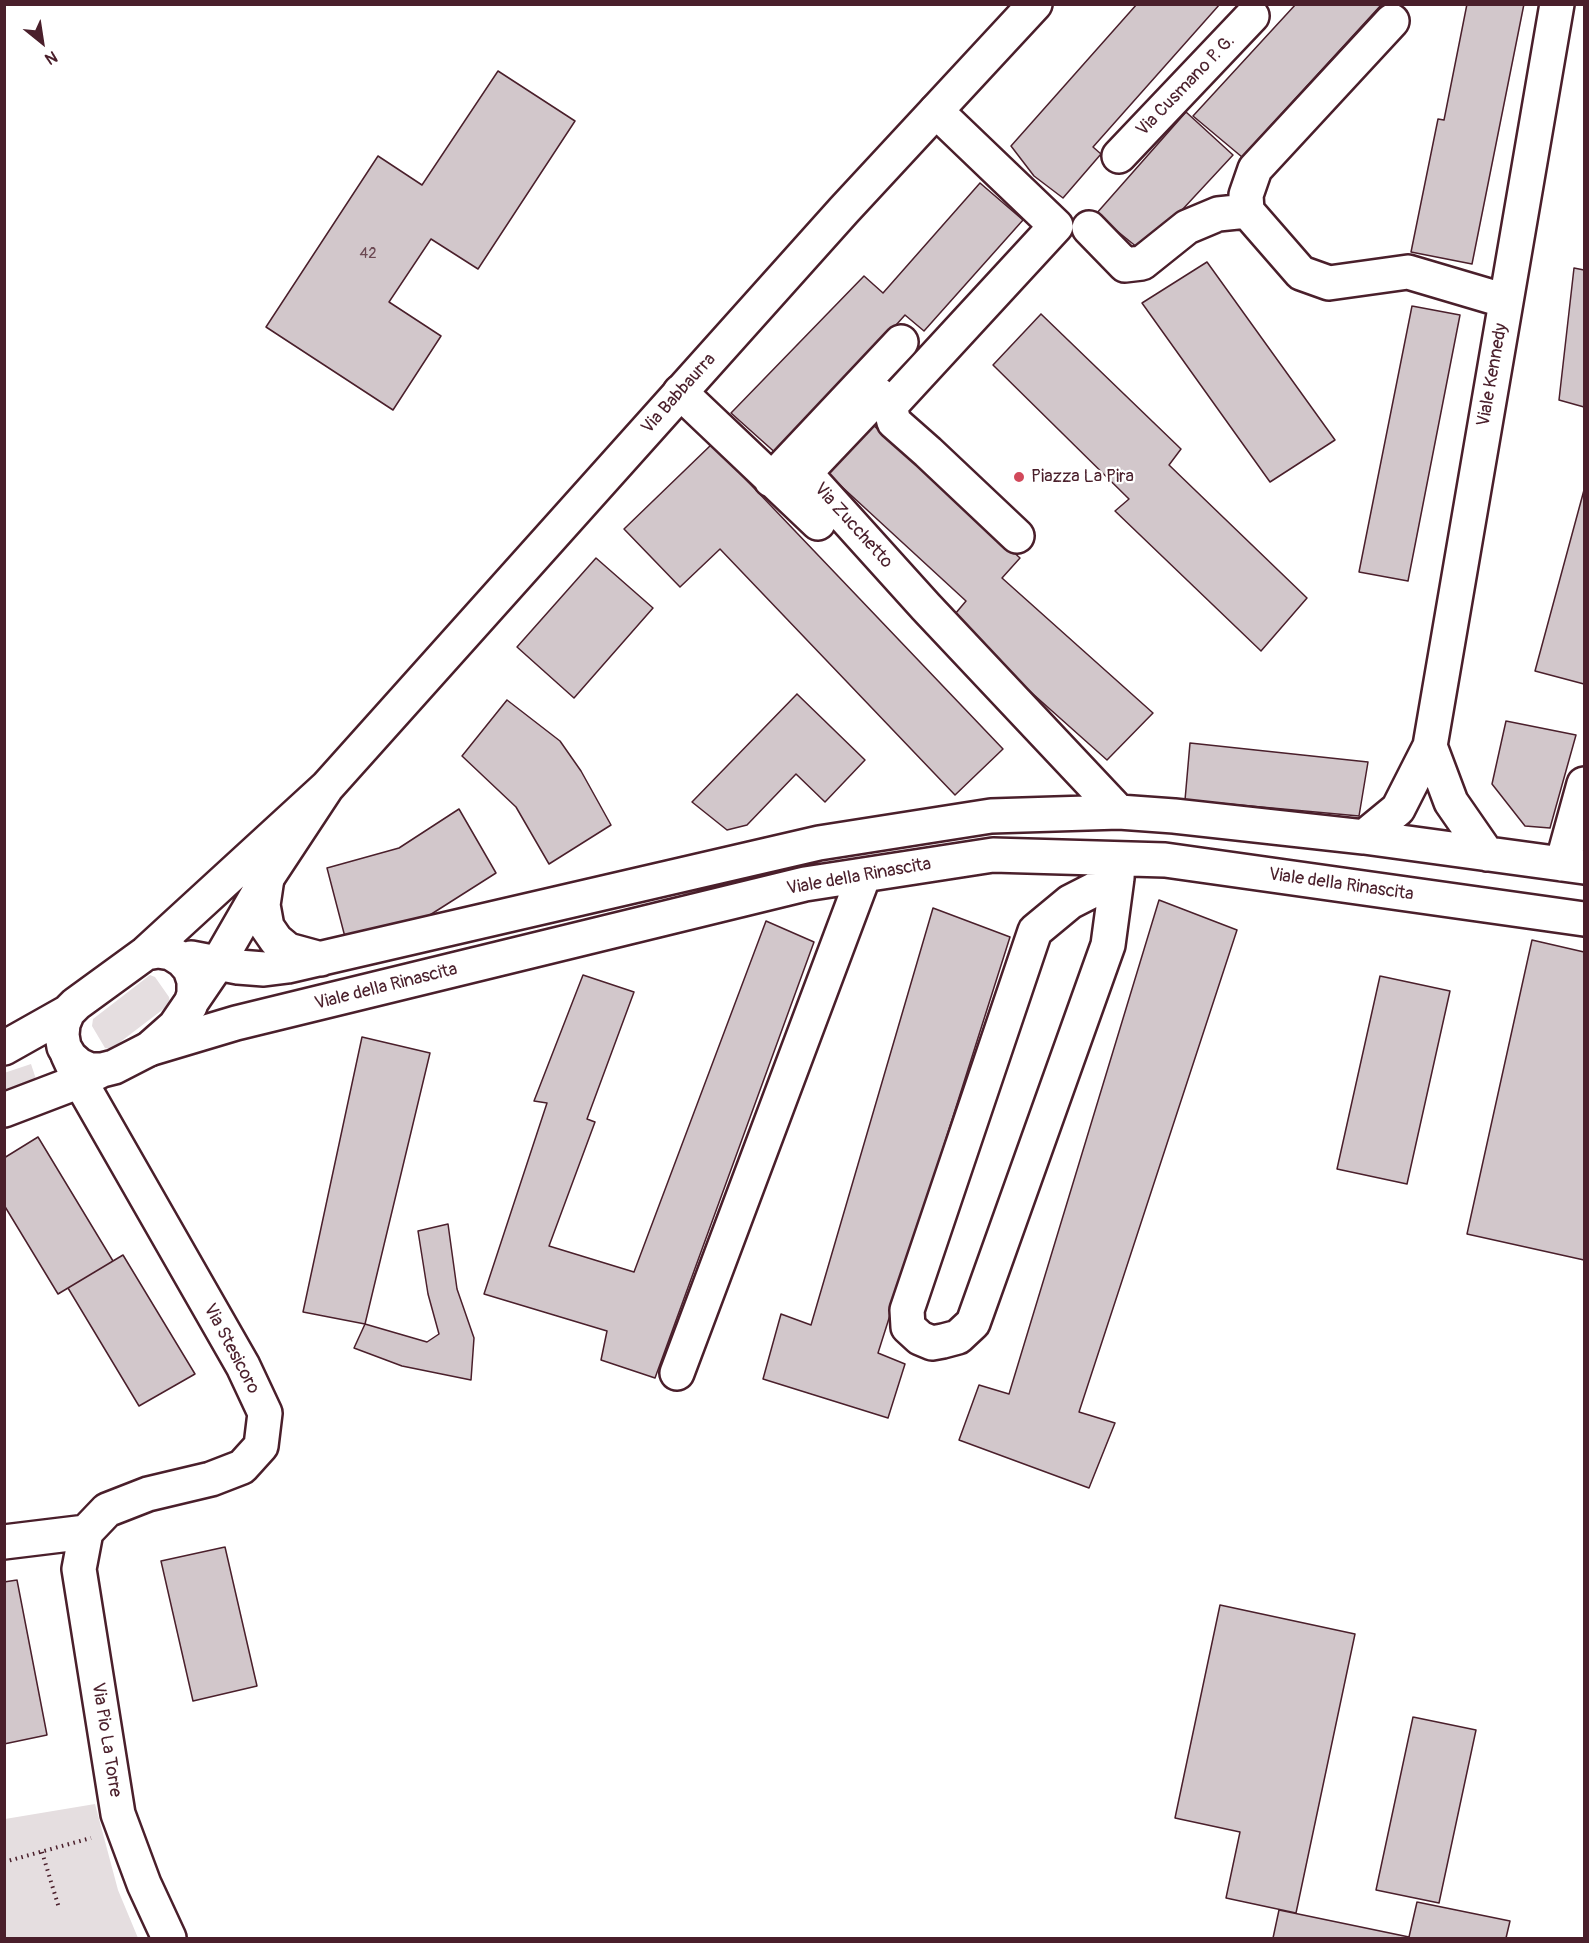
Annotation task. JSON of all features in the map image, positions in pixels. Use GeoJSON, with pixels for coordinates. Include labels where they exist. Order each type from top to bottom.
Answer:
{"type":"FeatureCollection","features":[{"type":"Feature","properties":{"kind":"street","name":"Via Babbaurra"},"geometry":{"type":"LineString","coordinates":[[327,787],[844,210],[1035,4]]}},
{"type":"Feature","properties":{"kind":"street","name":"Viale Kennedy"},"geometry":{"type":"LineString","coordinates":[[1364,837],[1398,809],[1430,746],[1557,4]]}},
{"type":"Feature","properties":{"kind":"street","name":"Via Cusmano P. G."},"geometry":{"type":"LineString","coordinates":[[1119,156],[1252,16]]}},
{"type":"Feature","properties":{"kind":"street"},"geometry":{"type":"LineString","coordinates":[[1392,21],[1255,169],[1246,195],[1247,211],[1301,273],[1329,283],[1408,272],[1506,301]]}},
{"type":"Feature","properties":{"kind":"street"},"geometry":{"type":"LineString","coordinates":[[936,111],[1056,226],[890,406],[894,423],[1017,536]]}},
{"type":"Feature","properties":{"kind":"street"},"geometry":{"type":"LineString","coordinates":[[1089,228],[1125,265],[1142,263],[1188,227],[1218,214],[1247,211]]}},
{"type":"Feature","properties":{"kind":"street"},"geometry":{"type":"LineString","coordinates":[[771,480],[901,342]]}},
{"type":"Feature","properties":{"kind":"street"},"geometry":{"type":"LineString","coordinates":[[680,393],[818,523]]}},
{"type":"Feature","properties":{"kind":"street","name":"Via Zucchetto"},"geometry":{"type":"LineString","coordinates":[[890,406],[879,394],[805,473],[926,607],[1119,812]]}},
{"type":"Feature","properties":{"kind":"street"},"geometry":{"type":"LineString","coordinates":[[1430,746],[1451,802],[1487,854]]}},
{"type":"Feature","properties":{"kind":"street"},"geometry":{"type":"LineString","coordinates":[[158,953],[264,969],[321,959],[819,843],[991,816],[1119,812],[1364,837],[1573,866],[1584,784]]}},
{"type":"Feature","properties":{"kind":"street"},"geometry":{"type":"LineString","coordinates":[[4,1110],[114,1067],[148,1049],[175,1026],[218,963],[267,878],[327,787]]}},
{"type":"Feature","properties":{"kind":"street"},"geometry":{"type":"LineString","coordinates":[[12,1041],[68,1012],[76,1004],[158,953],[327,787]]}},
{"type":"Feature","properties":{"kind":"street","name":"Viale della Rinascita"},"geometry":{"type":"LineString","coordinates":[[148,1049],[237,1023],[805,885],[993,855],[1118,868],[1165,860],[1584,919]]}},
{"type":"Feature","properties":{"kind":"street"},"geometry":{"type":"LineString","coordinates":[[1118,868],[1108,945],[973,1323],[958,1336],[932,1343],[920,1338],[908,1327],[907,1310],[1035,931],[1070,902],[1118,868]]}},
{"type":"Feature","properties":{"kind":"street"},"geometry":{"type":"LineString","coordinates":[[676,1374],[864,875]]}},
{"type":"Feature","properties":{"kind":"street"},"geometry":{"type":"LineString","coordinates":[[267,878],[263,905],[267,927],[276,940],[288,950],[321,959]]}},
{"type":"Feature","properties":{"kind":"street"},"geometry":{"type":"LineString","coordinates":[[158,953],[182,960],[190,969],[194,981],[194,994],[190,1006]]}},
{"type":"Feature","properties":{"kind":"street","name":"Via Stesicoro"},"geometry":{"type":"LineString","coordinates":[[68,1012],[63,1024],[64,1047],[91,1076],[243,1366],[265,1413],[261,1446],[242,1467],[211,1479],[148,1494],[106,1510],[86,1533]]}},
{"type":"Feature","properties":{"kind":"street"},"geometry":{"type":"LineString","coordinates":[[4,1542],[86,1533]]}},
{"type":"Feature","properties":{"kind":"street","name":"Via Pio La Torre"},"geometry":{"type":"LineString","coordinates":[[86,1533],[79,1569],[118,1814],[144,1884],[169,1938]]}},
{"type":"Feature","properties":{"kind":"path"},"geometry":{"type":"LineString","coordinates":[[4,1862],[124,1830]]}},
{"type":"Feature","properties":{"kind":"path"},"geometry":{"type":"LineString","coordinates":[[42,1852],[59,1908]]}},
{"type":"Feature","properties":{"kind":"shaded area"},"geometry":{"type":"Polygon","coordinates":[[[150,975],[155,977],[169,997],[170,1004],[111,1049],[105,1048],[92,1026],[93,1019],[150,975]]]}},
{"type":"Feature","properties":{"kind":"shaded area"},"geometry":{"type":"Polygon","coordinates":[[[31,1064],[38,1085],[5,1097],[4,1073],[31,1064]]]}},
{"type":"Feature","properties":{"kind":"shaded area"},"geometry":{"type":"Polygon","coordinates":[[[95,1804],[118,1890],[138,1938],[5,1938],[5,1819],[95,1804]]]}},
{"type":"Feature","properties":{"kind":"building"},"geometry":{"type":"Polygon","coordinates":[[[1137,4],[1220,4],[1093,147],[1101,154],[1063,198],[1034,176],[1011,146],[1137,4]]]}},
{"type":"Feature","properties":{"kind":"building"},"geometry":{"type":"Polygon","coordinates":[[[1296,4],[1382,4],[1242,157],[1193,116],[1296,4]]]}},
{"type":"Feature","properties":{"kind":"building"},"geometry":{"type":"Polygon","coordinates":[[[1467,4],[1524,4],[1472,264],[1411,252],[1438,119],[1444,120],[1467,4]]]}},
{"type":"Feature","properties":{"kind":"building"},"geometry":{"type":"Polygon","coordinates":[[[498,71],[575,121],[478,269],[431,239],[389,302],[441,336],[393,410],[266,327],[378,156],[422,185],[498,71]]]}},
{"type":"Feature","properties":{"kind":"building"},"geometry":{"type":"Polygon","coordinates":[[[1186,112],[1233,155],[1143,252],[1096,214],[1186,112]]]}},
{"type":"Feature","properties":{"kind":"building"},"geometry":{"type":"Polygon","coordinates":[[[980,183],[1023,220],[924,331],[905,315],[779,456],[731,413],[864,276],[883,293],[980,183]]]}},
{"type":"Feature","properties":{"kind":"building"},"geometry":{"type":"Polygon","coordinates":[[[1207,262],[1335,440],[1270,482],[1142,303],[1207,262]]]}},
{"type":"Feature","properties":{"kind":"building"},"geometry":{"type":"Polygon","coordinates":[[[1574,268],[1584,270],[1584,407],[1559,400],[1574,268]]]}},
{"type":"Feature","properties":{"kind":"building"},"geometry":{"type":"Polygon","coordinates":[[[1412,306],[1460,315],[1408,581],[1359,572],[1412,306]]]}},
{"type":"Feature","properties":{"kind":"building"},"geometry":{"type":"Polygon","coordinates":[[[1041,314],[1181,449],[1169,465],[1307,598],[1261,651],[1115,511],[1129,499],[993,365],[1041,314]]]}},
{"type":"Feature","properties":{"kind":"building"},"geometry":{"type":"Polygon","coordinates":[[[872,424],[1020,558],[1002,578],[1153,713],[1107,760],[950,620],[966,601],[828,474],[872,424]]]}},
{"type":"Feature","properties":{"kind":"building"},"geometry":{"type":"Polygon","coordinates":[[[712,444],[1003,749],[955,795],[720,549],[680,587],[624,529],[712,444]]]}},
{"type":"Feature","properties":{"kind":"building"},"geometry":{"type":"Polygon","coordinates":[[[1584,490],[1584,684],[1535,671],[1584,490]]]}},
{"type":"Feature","properties":{"kind":"building"},"geometry":{"type":"Polygon","coordinates":[[[596,558],[653,608],[574,698],[517,647],[596,558]]]}},
{"type":"Feature","properties":{"kind":"building"},"geometry":{"type":"Polygon","coordinates":[[[797,694],[865,760],[825,802],[796,774],[747,825],[727,830],[692,802],[797,694]]]}},
{"type":"Feature","properties":{"kind":"building"},"geometry":{"type":"Polygon","coordinates":[[[507,700],[560,741],[581,771],[611,825],[549,864],[516,807],[462,756],[507,700]]]}},
{"type":"Feature","properties":{"kind":"building"},"geometry":{"type":"Polygon","coordinates":[[[1506,721],[1576,735],[1550,828],[1525,826],[1492,784],[1506,721]]]}},
{"type":"Feature","properties":{"kind":"building"},"geometry":{"type":"Polygon","coordinates":[[[1190,743],[1368,762],[1359,816],[1185,800],[1190,743]]]}},
{"type":"Feature","properties":{"kind":"building"},"geometry":{"type":"Polygon","coordinates":[[[459,809],[496,873],[422,920],[345,937],[327,868],[399,848],[459,809]]]}},
{"type":"Feature","properties":{"kind":"building"},"geometry":{"type":"Polygon","coordinates":[[[1159,900],[1237,930],[1079,1412],[1115,1423],[1089,1488],[959,1440],[979,1385],[1009,1394],[1159,900]]]}},
{"type":"Feature","properties":{"kind":"building"},"geometry":{"type":"Polygon","coordinates":[[[933,908],[1010,937],[878,1353],[905,1364],[888,1418],[763,1379],[781,1314],[811,1325],[933,908]]]}},
{"type":"Feature","properties":{"kind":"building"},"geometry":{"type":"Polygon","coordinates":[[[766,921],[814,942],[655,1378],[601,1360],[607,1331],[484,1294],[547,1103],[534,1101],[583,975],[634,992],[587,1119],[595,1122],[549,1246],[634,1272],[766,921]]]}},
{"type":"Feature","properties":{"kind":"building"},"geometry":{"type":"Polygon","coordinates":[[[1532,940],[1584,952],[1584,1260],[1467,1234],[1532,940]]]}},
{"type":"Feature","properties":{"kind":"building"},"geometry":{"type":"Polygon","coordinates":[[[1380,976],[1450,991],[1407,1184],[1337,1169],[1380,976]]]}},
{"type":"Feature","properties":{"kind":"building"},"geometry":{"type":"Polygon","coordinates":[[[362,1037],[430,1053],[365,1324],[303,1312],[362,1037]]]}},
{"type":"Feature","properties":{"kind":"building"},"geometry":{"type":"Polygon","coordinates":[[[38,1137],[113,1261],[58,1294],[4,1205],[4,1158],[38,1137]]]}},
{"type":"Feature","properties":{"kind":"building"},"geometry":{"type":"Polygon","coordinates":[[[448,1224],[457,1289],[474,1338],[471,1380],[402,1366],[354,1348],[365,1324],[427,1342],[439,1334],[428,1294],[418,1231],[448,1224]]]}},
{"type":"Feature","properties":{"kind":"building"},"geometry":{"type":"Polygon","coordinates":[[[123,1255],[195,1374],[139,1406],[68,1288],[123,1255]]]}},
{"type":"Feature","properties":{"kind":"building"},"geometry":{"type":"Polygon","coordinates":[[[225,1547],[257,1686],[193,1701],[161,1561],[225,1547]]]}},
{"type":"Feature","properties":{"kind":"building"},"geometry":{"type":"Polygon","coordinates":[[[17,1580],[47,1735],[4,1744],[4,1582],[17,1580]]]}},
{"type":"Feature","properties":{"kind":"building"},"geometry":{"type":"Polygon","coordinates":[[[1220,1605],[1355,1634],[1296,1913],[1226,1898],[1240,1832],[1175,1818],[1220,1605]]]}},
{"type":"Feature","properties":{"kind":"building"},"geometry":{"type":"Polygon","coordinates":[[[1413,1717],[1476,1730],[1439,1903],[1376,1890],[1413,1717]]]}},
{"type":"Feature","properties":{"kind":"building"},"geometry":{"type":"Polygon","coordinates":[[[1417,1902],[1510,1921],[1506,1938],[1273,1938],[1279,1910],[1409,1937],[1417,1902]]]}},
{"type":"Feature","properties":{"kind":"place","name":"Piazza La Pira"},"geometry":{"type":"Point","coordinates":[1019,477]}}]}
